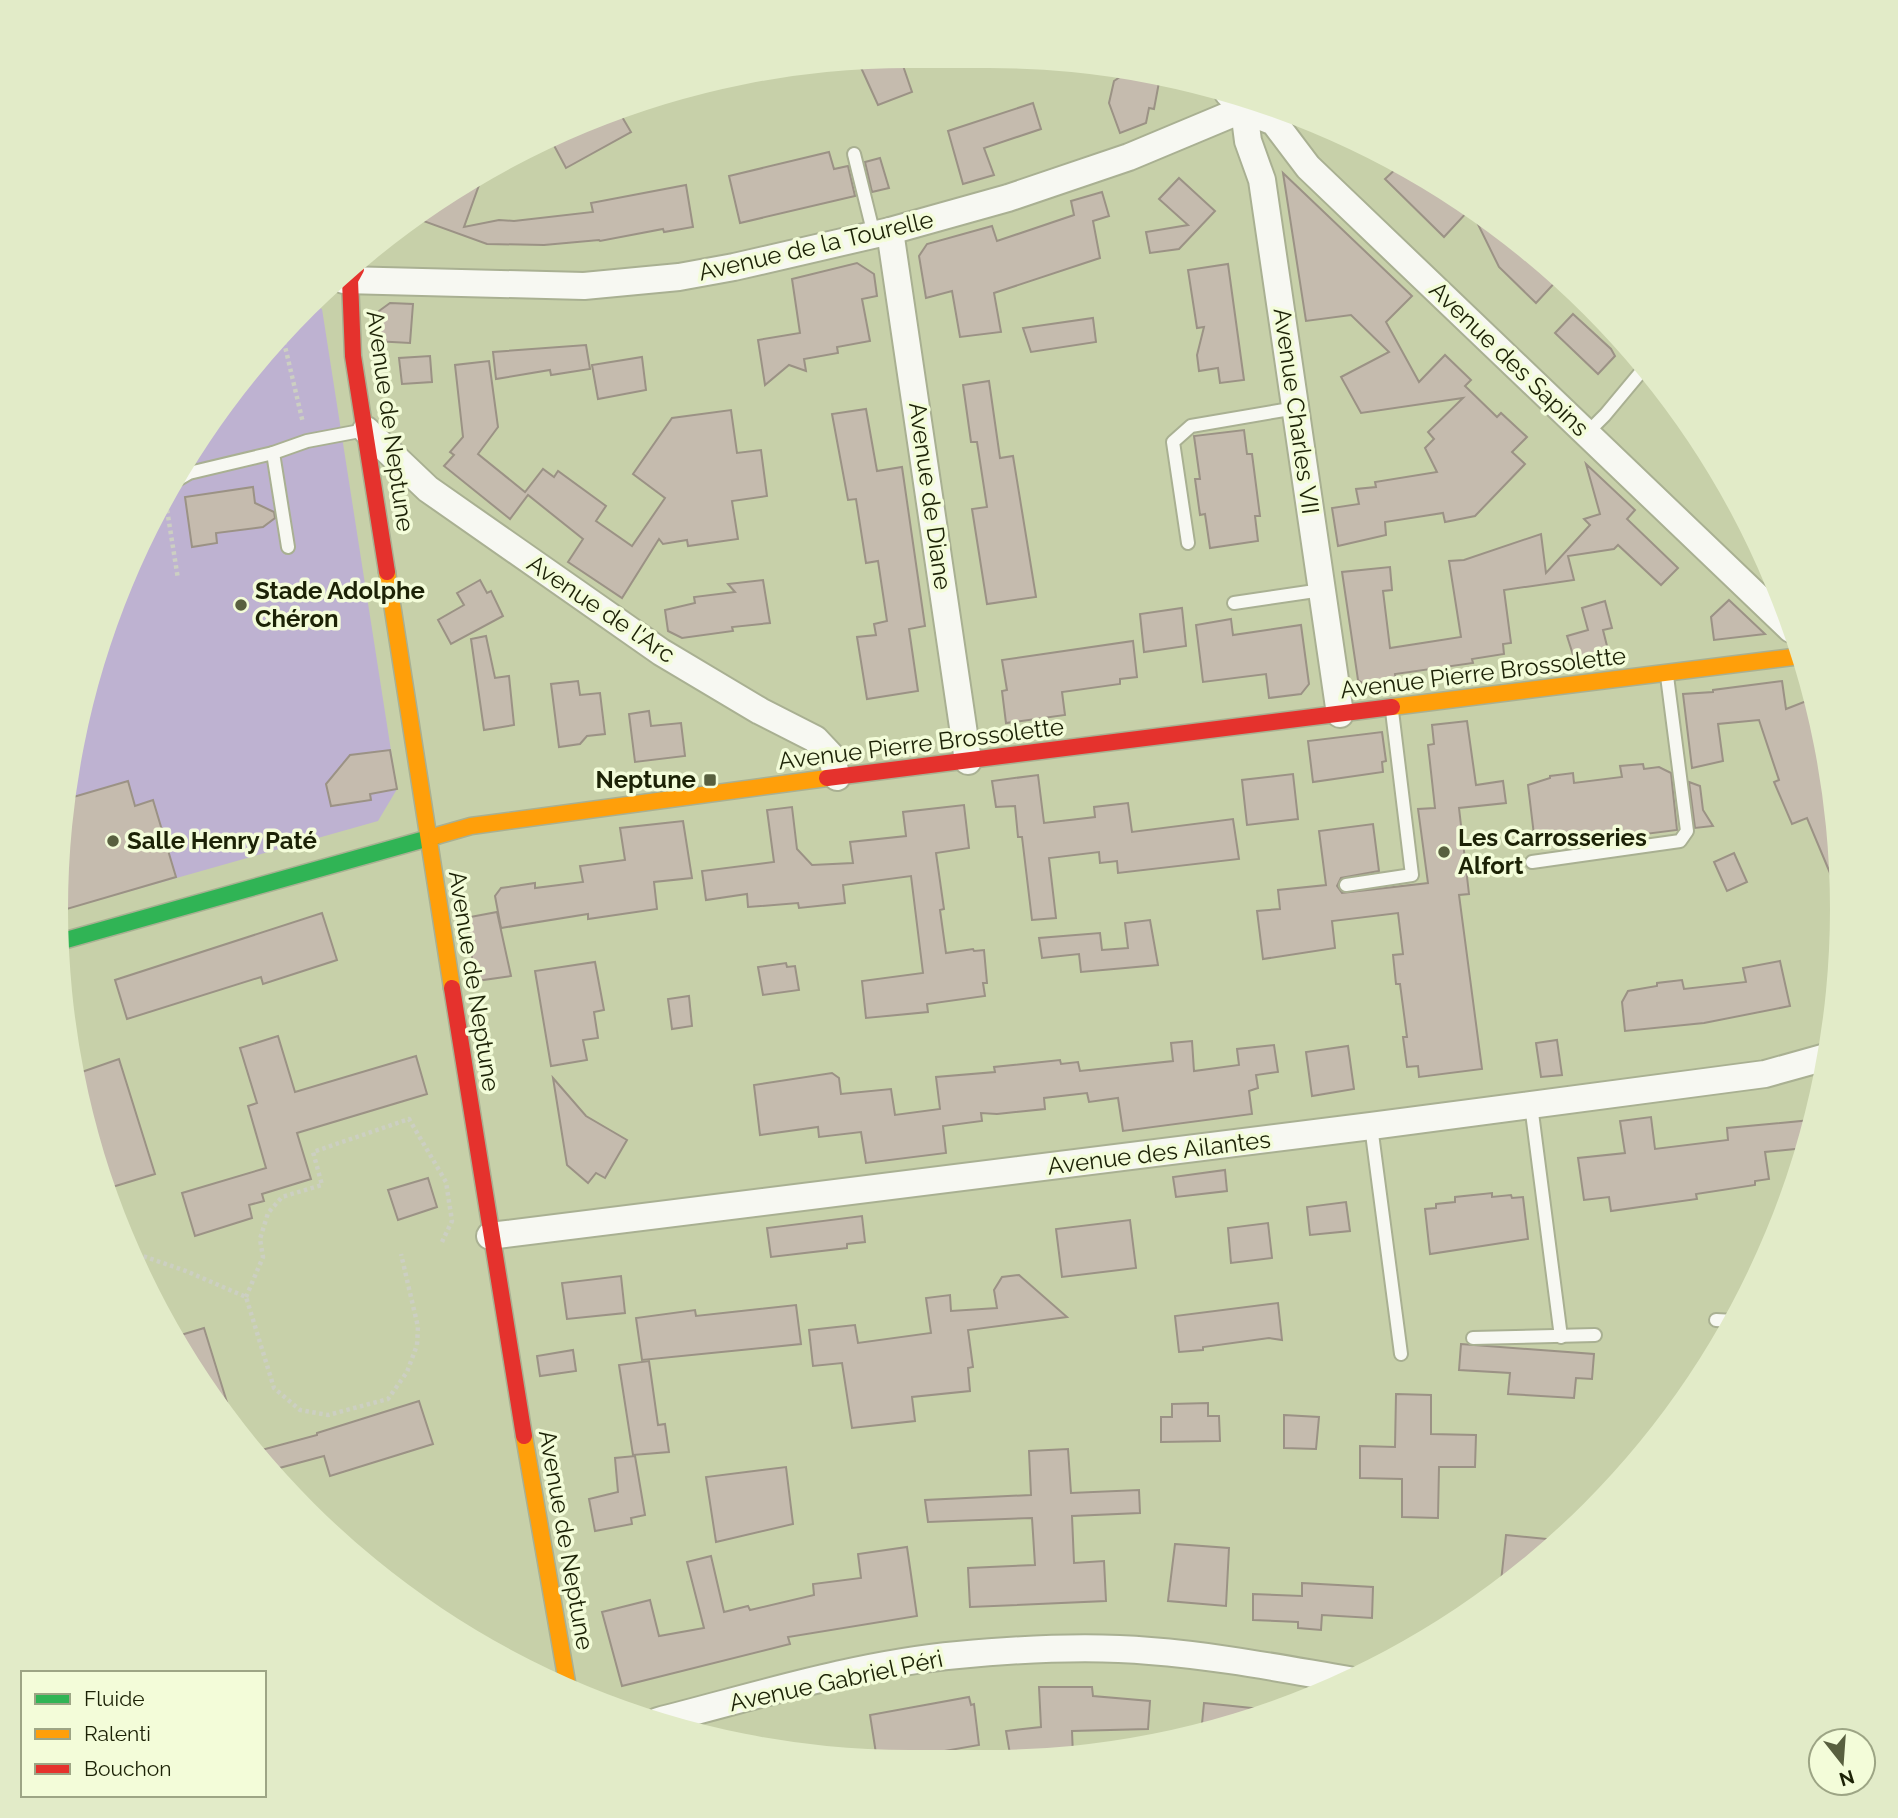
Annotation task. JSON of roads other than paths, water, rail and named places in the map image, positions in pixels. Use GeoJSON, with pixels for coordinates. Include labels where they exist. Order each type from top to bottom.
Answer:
{"type":"FeatureCollection","features":[{"type":"Feature","properties":{"kind":"street","name":"Avenue de la Tourelle"},"geometry":{"type":"LineString","coordinates":[[356,276],[584,286],[679,277],[734,267],[882,233],[1020,194],[1129,157],[1235,106]]}},
{"type":"Feature","properties":{"kind":"street","name":"Avenue Charles VII"},"geometry":{"type":"LineString","coordinates":[[1246,109],[1248,141],[1262,180],[1340,714]]}},
{"type":"Feature","properties":{"kind":"street","name":"Avenue des Sapins"},"geometry":{"type":"LineString","coordinates":[[1264,115],[1274,122],[1308,167],[1776,615]]}},
{"type":"Feature","properties":{"kind":"street"},"geometry":{"type":"LineString","coordinates":[[1262,180],[1296,151]]}},
{"type":"Feature","properties":{"kind":"street","name":"Avenue de Diane"},"geometry":{"type":"LineString","coordinates":[[882,233],[968,761]]}},
{"type":"Feature","properties":{"kind":"street","name":"Avenue de Neptune"},"geometry":{"type":"LineString","coordinates":[[350,281],[353,356],[491,1236],[566,1676]]}},
{"type":"Feature","properties":{"kind":"street","name":"Avenue de l'Arc"},"geometry":{"type":"LineString","coordinates":[[366,430],[428,489],[661,652],[760,711],[815,739],[831,756],[837,777]]}},
{"type":"Feature","properties":{"kind":"street","name":"Avenue Pierre Brossolette"},"geometry":{"type":"LineString","coordinates":[[69,939],[429,836],[485,824],[1791,657]]}},
{"type":"Feature","properties":{"kind":"street","name":"Avenue des Ailantes"},"geometry":{"type":"LineString","coordinates":[[491,1236],[1765,1074],[1816,1060]]}},
{"type":"Feature","properties":{"kind":"street","name":"Avenue Gabriel Péri"},"geometry":{"type":"LineString","coordinates":[[676,1716],[822,1679],[899,1663],[957,1655],[1058,1649],[1146,1650],[1215,1657],[1331,1677]]}},
{"type":"Feature","properties":{"kind":"lane"},"geometry":{"type":"LineString","coordinates":[[854,154],[882,233]]}},
{"type":"Feature","properties":{"kind":"lane"},"geometry":{"type":"LineString","coordinates":[[1587,433],[1638,375]]}},
{"type":"Feature","properties":{"kind":"lane"},"geometry":{"type":"LineString","coordinates":[[1188,543],[1173,442],[1191,426],[1296,408]]}},
{"type":"Feature","properties":{"kind":"lane"},"geometry":{"type":"LineString","coordinates":[[192,471],[273,453],[307,441],[366,430]]}},
{"type":"Feature","properties":{"kind":"lane"},"geometry":{"type":"LineString","coordinates":[[273,453],[288,548]]}},
{"type":"Feature","properties":{"kind":"lane"},"geometry":{"type":"LineString","coordinates":[[1234,603],[1322,590]]}},
{"type":"Feature","properties":{"kind":"lane"},"geometry":{"type":"LineString","coordinates":[[1532,862],[1680,841],[1687,831],[1666,672]]}},
{"type":"Feature","properties":{"kind":"lane"},"geometry":{"type":"LineString","coordinates":[[1346,885],[1412,875],[1391,707]]}},
{"type":"Feature","properties":{"kind":"lane"},"geometry":{"type":"LineString","coordinates":[[1531,1105],[1561,1337]]}},
{"type":"Feature","properties":{"kind":"lane"},"geometry":{"type":"LineString","coordinates":[[1371,1126],[1401,1354]]}},
{"type":"Feature","properties":{"kind":"lane"},"geometry":{"type":"LineString","coordinates":[[1716,1320],[1722,1320]]}},
{"type":"Feature","properties":{"kind":"lane"},"geometry":{"type":"LineString","coordinates":[[1473,1338],[1595,1335]]}},
{"type":"Feature","properties":{"kind":"place","name":"Stade Adolphe Chéron"},"geometry":{"type":"Point","coordinates":[241,605]}},
{"type":"Feature","properties":{"kind":"place","name":"Neptune"},"geometry":{"type":"Point","coordinates":[710,780]}},
{"type":"Feature","properties":{"kind":"place","name":"Salle Henry Paté"},"geometry":{"type":"Point","coordinates":[113,841]}},
{"type":"Feature","properties":{"kind":"place","name":"Les Carrosseries Alfort"},"geometry":{"type":"Point","coordinates":[1444,852]}}]}
